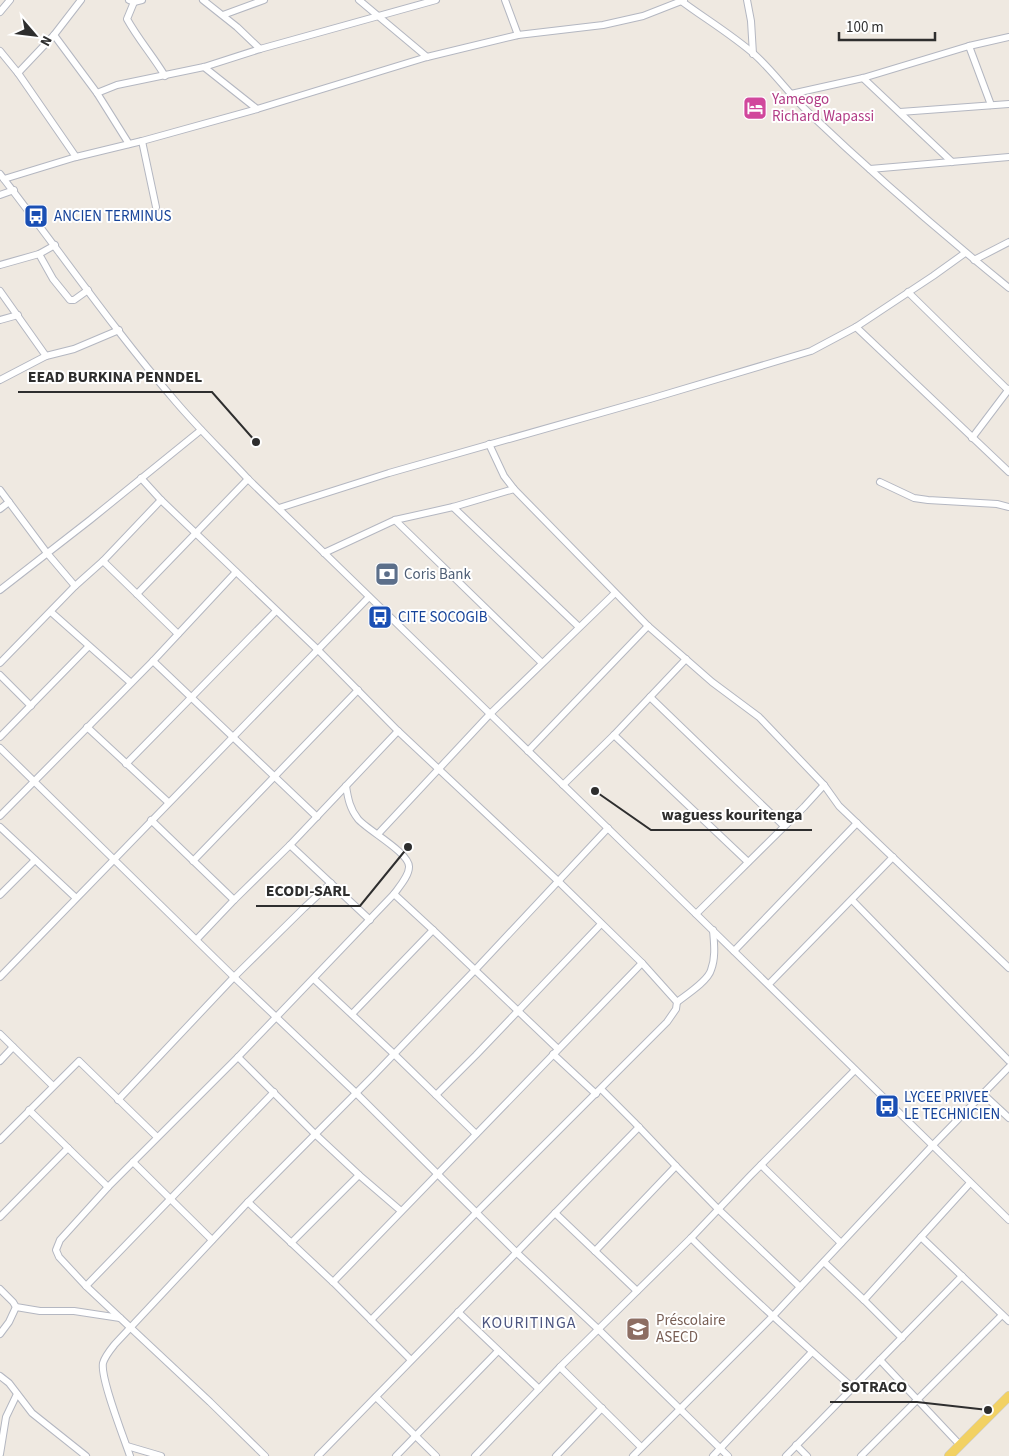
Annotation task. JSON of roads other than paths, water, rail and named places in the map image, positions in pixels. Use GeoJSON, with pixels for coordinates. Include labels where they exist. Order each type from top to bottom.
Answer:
{"type":"FeatureCollection","features":[{"type":"Feature","properties":{"kind":"main road"},"geometry":{"type":"LineString","coordinates":[[949,1456],[1009,1396]]}},
{"type":"Feature","properties":{"kind":"street"},"geometry":{"type":"LineString","coordinates":[[0,12],[10,0]]}},
{"type":"Feature","properties":{"kind":"street"},"geometry":{"type":"LineString","coordinates":[[18,72],[54,35],[81,0]]}},
{"type":"Feature","properties":{"kind":"street"},"geometry":{"type":"LineString","coordinates":[[142,0],[132,1],[127,19],[136,36],[165,76]]}},
{"type":"Feature","properties":{"kind":"street"},"geometry":{"type":"LineString","coordinates":[[203,0],[223,15],[260,49]]}},
{"type":"Feature","properties":{"kind":"street"},"geometry":{"type":"LineString","coordinates":[[223,15],[264,0]]}},
{"type":"Feature","properties":{"kind":"street"},"geometry":{"type":"LineString","coordinates":[[359,0],[428,57]]}},
{"type":"Feature","properties":{"kind":"street"},"geometry":{"type":"LineString","coordinates":[[97,93],[117,85],[204,67],[260,49],[436,0]]}},
{"type":"Feature","properties":{"kind":"street"},"geometry":{"type":"LineString","coordinates":[[506,0],[518,35]]}},
{"type":"Feature","properties":{"kind":"street"},"geometry":{"type":"LineString","coordinates":[[1009,288],[965,253],[870,169],[807,111],[780,79],[753,54],[682,0],[643,16],[611,23],[518,35],[428,57],[142,141],[2,176],[175,401],[248,479],[734,950],[1009,1220]]}},
{"type":"Feature","properties":{"kind":"street"},"geometry":{"type":"LineString","coordinates":[[747,0],[751,21],[753,54]]}},
{"type":"Feature","properties":{"kind":"street"},"geometry":{"type":"LineString","coordinates":[[54,35],[97,93],[129,144]]}},
{"type":"Feature","properties":{"kind":"street"},"geometry":{"type":"LineString","coordinates":[[791,94],[863,78],[969,46],[1009,37]]}},
{"type":"Feature","properties":{"kind":"street"},"geometry":{"type":"LineString","coordinates":[[969,46],[992,106]]}},
{"type":"Feature","properties":{"kind":"street"},"geometry":{"type":"LineString","coordinates":[[0,50],[18,72],[76,157]]}},
{"type":"Feature","properties":{"kind":"street"},"geometry":{"type":"LineString","coordinates":[[204,67],[256,109]]}},
{"type":"Feature","properties":{"kind":"street"},"geometry":{"type":"LineString","coordinates":[[863,78],[952,162]]}},
{"type":"Feature","properties":{"kind":"street"},"geometry":{"type":"LineString","coordinates":[[900,112],[1009,104]]}},
{"type":"Feature","properties":{"kind":"street"},"geometry":{"type":"LineString","coordinates":[[142,141],[156,207]]}},
{"type":"Feature","properties":{"kind":"street"},"geometry":{"type":"LineString","coordinates":[[870,169],[1009,158]]}},
{"type":"Feature","properties":{"kind":"street"},"geometry":{"type":"LineString","coordinates":[[0,195],[14,190]]}},
{"type":"Feature","properties":{"kind":"street"},"geometry":{"type":"LineString","coordinates":[[974,260],[1009,242]]}},
{"type":"Feature","properties":{"kind":"street"},"geometry":{"type":"LineString","coordinates":[[0,265],[39,254],[55,245]]}},
{"type":"Feature","properties":{"kind":"street"},"geometry":{"type":"LineString","coordinates":[[279,508],[389,473],[650,399],[810,351],[856,327],[965,253]]}},
{"type":"Feature","properties":{"kind":"street"},"geometry":{"type":"LineString","coordinates":[[39,254],[53,279],[70,300],[74,300],[88,290]]}},
{"type":"Feature","properties":{"kind":"street"},"geometry":{"type":"LineString","coordinates":[[0,291],[46,356]]}},
{"type":"Feature","properties":{"kind":"street"},"geometry":{"type":"LineString","coordinates":[[908,292],[1009,390],[972,438]]}},
{"type":"Feature","properties":{"kind":"street"},"geometry":{"type":"LineString","coordinates":[[0,320],[18,315]]}},
{"type":"Feature","properties":{"kind":"street"},"geometry":{"type":"LineString","coordinates":[[856,327],[1009,471]]}},
{"type":"Feature","properties":{"kind":"street"},"geometry":{"type":"LineString","coordinates":[[0,380],[46,356],[74,349],[119,330]]}},
{"type":"Feature","properties":{"kind":"street"},"geometry":{"type":"LineString","coordinates":[[0,590],[201,430]]}},
{"type":"Feature","properties":{"kind":"street"},"geometry":{"type":"LineString","coordinates":[[489,444],[504,476],[514,489],[615,593],[648,626],[712,682],[759,717],[824,785],[839,806],[1009,968]]}},
{"type":"Feature","properties":{"kind":"street"},"geometry":{"type":"LineString","coordinates":[[140,478],[318,650],[398,731],[558,881],[642,963],[677,1002]]}},
{"type":"Feature","properties":{"kind":"street"},"geometry":{"type":"LineString","coordinates":[[137,594],[248,479]]}},
{"type":"Feature","properties":{"kind":"street"},"geometry":{"type":"LineString","coordinates":[[880,482],[914,498],[997,504],[1009,507]]}},
{"type":"Feature","properties":{"kind":"street"},"geometry":{"type":"LineString","coordinates":[[324,553],[395,520],[453,507],[514,489]]}},
{"type":"Feature","properties":{"kind":"street"},"geometry":{"type":"LineString","coordinates":[[0,490],[47,553],[75,586]]}},
{"type":"Feature","properties":{"kind":"street"},"geometry":{"type":"LineString","coordinates":[[0,662],[75,586],[103,561],[161,500]]}},
{"type":"Feature","properties":{"kind":"street"},"geometry":{"type":"LineString","coordinates":[[0,509],[9,502]]}},
{"type":"Feature","properties":{"kind":"street"},"geometry":{"type":"LineString","coordinates":[[453,507],[579,627]]}},
{"type":"Feature","properties":{"kind":"street"},"geometry":{"type":"LineString","coordinates":[[395,520],[542,664]]}},
{"type":"Feature","properties":{"kind":"street"},"geometry":{"type":"LineString","coordinates":[[103,561],[178,634]]}},
{"type":"Feature","properties":{"kind":"street"},"geometry":{"type":"LineString","coordinates":[[0,816],[153,660],[236,572]]}},
{"type":"Feature","properties":{"kind":"street"},"geometry":{"type":"LineString","coordinates":[[378,834],[490,714],[615,593]]}},
{"type":"Feature","properties":{"kind":"street"},"geometry":{"type":"LineString","coordinates":[[0,977],[369,596]]}},
{"type":"Feature","properties":{"kind":"street"},"geometry":{"type":"LineString","coordinates":[[126,764],[276,611]]}},
{"type":"Feature","properties":{"kind":"street"},"geometry":{"type":"LineString","coordinates":[[50,612],[130,682]]}},
{"type":"Feature","properties":{"kind":"street"},"geometry":{"type":"LineString","coordinates":[[528,751],[648,626]]}},
{"type":"Feature","properties":{"kind":"street"},"geometry":{"type":"LineString","coordinates":[[0,738],[88,647]]}},
{"type":"Feature","properties":{"kind":"street"},"geometry":{"type":"LineString","coordinates":[[563,785],[614,735],[686,659]]}},
{"type":"Feature","properties":{"kind":"street"},"geometry":{"type":"LineString","coordinates":[[153,660],[317,817]]}},
{"type":"Feature","properties":{"kind":"street"},"geometry":{"type":"LineString","coordinates":[[0,674],[31,706]]}},
{"type":"Feature","properties":{"kind":"street"},"geometry":{"type":"LineString","coordinates":[[193,861],[358,690]]}},
{"type":"Feature","properties":{"kind":"street"},"geometry":{"type":"LineString","coordinates":[[650,697],[784,826]]}},
{"type":"Feature","properties":{"kind":"street"},"geometry":{"type":"LineString","coordinates":[[87,727],[168,802]]}},
{"type":"Feature","properties":{"kind":"street"},"geometry":{"type":"LineString","coordinates":[[197,939],[290,845],[398,731]]}},
{"type":"Feature","properties":{"kind":"street"},"geometry":{"type":"LineString","coordinates":[[614,735],[748,862]]}},
{"type":"Feature","properties":{"kind":"street"},"geometry":{"type":"LineString","coordinates":[[0,748],[234,977],[356,1093],[516,1252],[728,1456]]}},
{"type":"Feature","properties":{"kind":"street"},"geometry":{"type":"LineString","coordinates":[[696,914],[824,785]]}},
{"type":"Feature","properties":{"kind":"street"},"geometry":{"type":"LineString","coordinates":[[265,1456],[86,1286],[59,1257],[56,1250],[60,1240],[108,1186],[370,920],[394,894],[408,872],[408,862],[399,852],[364,825],[354,813],[349,804],[346,786]]}},
{"type":"Feature","properties":{"kind":"street"},"geometry":{"type":"LineString","coordinates":[[151,820],[234,900]]}},
{"type":"Feature","properties":{"kind":"street"},"geometry":{"type":"LineString","coordinates":[[734,950],[857,823]]}},
{"type":"Feature","properties":{"kind":"street"},"geometry":{"type":"LineString","coordinates":[[0,827],[76,898]]}},
{"type":"Feature","properties":{"kind":"street"},"geometry":{"type":"LineString","coordinates":[[130,1456],[107,1387],[102,1365],[115,1344],[248,1202],[475,970],[608,828]]}},
{"type":"Feature","properties":{"kind":"street"},"geometry":{"type":"LineString","coordinates":[[290,845],[370,920]]}},
{"type":"Feature","properties":{"kind":"street"},"geometry":{"type":"LineString","coordinates":[[768,984],[893,857]]}},
{"type":"Feature","properties":{"kind":"street"},"geometry":{"type":"LineString","coordinates":[[0,895],[35,860]]}},
{"type":"Feature","properties":{"kind":"street"},"geometry":{"type":"LineString","coordinates":[[118,1100],[234,977],[331,883]]}},
{"type":"Feature","properties":{"kind":"street"},"geometry":{"type":"LineString","coordinates":[[394,894],[475,970],[555,1052],[639,1127],[718,1209],[800,1286]]}},
{"type":"Feature","properties":{"kind":"street"},"geometry":{"type":"LineString","coordinates":[[852,900],[1009,1061]]}},
{"type":"Feature","properties":{"kind":"street"},"geometry":{"type":"LineString","coordinates":[[436,1095],[476,1056],[601,924]]}},
{"type":"Feature","properties":{"kind":"street"},"geometry":{"type":"LineString","coordinates":[[352,1014],[433,930]]}},
{"type":"Feature","properties":{"kind":"street"},"geometry":{"type":"LineString","coordinates":[[371,1320],[476,1212],[667,1022],[676,1009],[677,1002],[707,977],[711,970],[715,952],[713,930]]}},
{"type":"Feature","properties":{"kind":"street"},"geometry":{"type":"LineString","coordinates":[[333,1282],[642,963]]}},
{"type":"Feature","properties":{"kind":"street"},"geometry":{"type":"LineString","coordinates":[[314,978],[476,1134]]}},
{"type":"Feature","properties":{"kind":"street"},"geometry":{"type":"LineString","coordinates":[[0,1034],[53,1086]]}},
{"type":"Feature","properties":{"kind":"street"},"geometry":{"type":"LineString","coordinates":[[0,1060],[14,1046]]}},
{"type":"Feature","properties":{"kind":"street"},"geometry":{"type":"LineString","coordinates":[[238,1056],[315,1134],[401,1211]]}},
{"type":"Feature","properties":{"kind":"street"},"geometry":{"type":"LineString","coordinates":[[0,1140],[79,1061],[158,1137]]}},
{"type":"Feature","properties":{"kind":"street"},"geometry":{"type":"LineString","coordinates":[[632,1456],[773,1316],[932,1146],[1009,1067]]}},
{"type":"Feature","properties":{"kind":"street"},"geometry":{"type":"LineString","coordinates":[[475,1456],[560,1367],[691,1238],[855,1070]]}},
{"type":"Feature","properties":{"kind":"street"},"geometry":{"type":"LineString","coordinates":[[86,1286],[274,1092]]}},
{"type":"Feature","properties":{"kind":"street"},"geometry":{"type":"LineString","coordinates":[[983,1094],[1009,1118]]}},
{"type":"Feature","properties":{"kind":"street"},"geometry":{"type":"LineString","coordinates":[[30,1110],[108,1186]]}},
{"type":"Feature","properties":{"kind":"street"},"geometry":{"type":"LineString","coordinates":[[318,1456],[639,1127]]}},
{"type":"Feature","properties":{"kind":"street"},"geometry":{"type":"LineString","coordinates":[[0,1217],[68,1148]]}},
{"type":"Feature","properties":{"kind":"street"},"geometry":{"type":"LineString","coordinates":[[133,1162],[212,1240]]}},
{"type":"Feature","properties":{"kind":"street"},"geometry":{"type":"LineString","coordinates":[[761,1165],[841,1243]]}},
{"type":"Feature","properties":{"kind":"street"},"geometry":{"type":"LineString","coordinates":[[595,1250],[676,1166]]}},
{"type":"Feature","properties":{"kind":"street"},"geometry":{"type":"LineString","coordinates":[[291,1243],[359,1175]]}},
{"type":"Feature","properties":{"kind":"street"},"geometry":{"type":"LineString","coordinates":[[864,1300],[970,1183]]}},
{"type":"Feature","properties":{"kind":"street"},"geometry":{"type":"LineString","coordinates":[[248,1202],[333,1282],[411,1360]]}},
{"type":"Feature","properties":{"kind":"street"},"geometry":{"type":"LineString","coordinates":[[556,1213],[637,1291]]}},
{"type":"Feature","properties":{"kind":"street"},"geometry":{"type":"LineString","coordinates":[[921,1237],[1009,1321]]}},
{"type":"Feature","properties":{"kind":"street"},"geometry":{"type":"LineString","coordinates":[[691,1238],[719,1266],[853,1388]]}},
{"type":"Feature","properties":{"kind":"street"},"geometry":{"type":"LineString","coordinates":[[824,1262],[902,1338]]}},
{"type":"Feature","properties":{"kind":"street"},"geometry":{"type":"LineString","coordinates":[[786,1456],[962,1276]]}},
{"type":"Feature","properties":{"kind":"street"},"geometry":{"type":"LineString","coordinates":[[0,1289],[16,1307],[40,1311],[74,1311],[121,1318]]}},
{"type":"Feature","properties":{"kind":"street"},"geometry":{"type":"LineString","coordinates":[[0,1334],[16,1307]]}},
{"type":"Feature","properties":{"kind":"street"},"geometry":{"type":"LineString","coordinates":[[458,1312],[539,1389]]}},
{"type":"Feature","properties":{"kind":"street"},"geometry":{"type":"LineString","coordinates":[[861,1456],[1002,1315]]}},
{"type":"Feature","properties":{"kind":"street"},"geometry":{"type":"LineString","coordinates":[[396,1456],[498,1351]]}},
{"type":"Feature","properties":{"kind":"street"},"geometry":{"type":"LineString","coordinates":[[713,1456],[812,1352]]}},
{"type":"Feature","properties":{"kind":"street"},"geometry":{"type":"LineString","coordinates":[[880,1360],[960,1445]]}},
{"type":"Feature","properties":{"kind":"street"},"geometry":{"type":"LineString","coordinates":[[560,1367],[641,1448]]}},
{"type":"Feature","properties":{"kind":"street"},"geometry":{"type":"LineString","coordinates":[[0,1376],[9,1383],[32,1413],[86,1456]]}},
{"type":"Feature","properties":{"kind":"street"},"geometry":{"type":"LineString","coordinates":[[0,1454],[6,1418],[17,1394]]}},
{"type":"Feature","properties":{"kind":"street"},"geometry":{"type":"LineString","coordinates":[[376,1397],[436,1456]]}},
{"type":"Feature","properties":{"kind":"street"},"geometry":{"type":"LineString","coordinates":[[556,1456],[602,1408]]}},
{"type":"Feature","properties":{"kind":"street"},"geometry":{"type":"LineString","coordinates":[[796,1445],[807,1456]]}},
{"type":"Feature","properties":{"kind":"street"},"geometry":{"type":"LineString","coordinates":[[127,1446],[161,1456]]}},
{"type":"Feature","properties":{"kind":"place","name":"Yameogo Richard Wapassi"},"geometry":{"type":"Point","coordinates":[755,108]}},
{"type":"Feature","properties":{"kind":"place","name":"ANCIEN TERMINUS"},"geometry":{"type":"Point","coordinates":[36,216]}},
{"type":"Feature","properties":{"kind":"place","name":"EEAD BURKINA PENNDEL"},"geometry":{"type":"Point","coordinates":[256,442]}},
{"type":"Feature","properties":{"kind":"place","name":"Coris Bank"},"geometry":{"type":"Point","coordinates":[387,574]}},
{"type":"Feature","properties":{"kind":"place","name":"CITE SOCOGIB"},"geometry":{"type":"Point","coordinates":[380,617]}},
{"type":"Feature","properties":{"kind":"place","name":"waguess kouritenga"},"geometry":{"type":"Point","coordinates":[595,791]}},
{"type":"Feature","properties":{"kind":"place","name":"ECODI-SARL"},"geometry":{"type":"Point","coordinates":[408,847]}},
{"type":"Feature","properties":{"kind":"place","name":"LYCEE PRIVEE LE TECHNICIEN"},"geometry":{"type":"Point","coordinates":[887,1106]}},
{"type":"Feature","properties":{"kind":"place","name":"Préscolaire ASECD"},"geometry":{"type":"Point","coordinates":[638,1329]}},
{"type":"Feature","properties":{"kind":"place","name":"SOTRACO"},"geometry":{"type":"Point","coordinates":[988,1410]}},
{"type":"Feature","properties":{"kind":"district","name":"KOURITINGA"},"geometry":{"type":"Point","coordinates":[529,1322]}}]}
